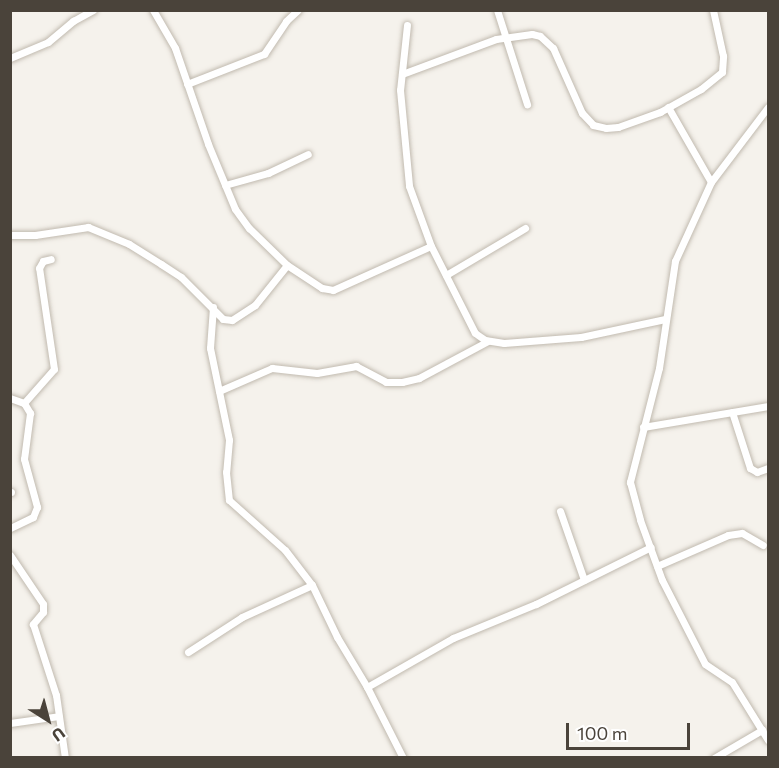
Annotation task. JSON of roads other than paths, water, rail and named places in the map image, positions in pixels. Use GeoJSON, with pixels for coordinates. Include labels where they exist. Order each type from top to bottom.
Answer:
{"type":"FeatureCollection","features":[{"type":"Feature","properties":{"kind":"street"},"geometry":{"type":"LineString","coordinates":[[10,58],[48,42],[73,21],[93,10]]}},
{"type":"Feature","properties":{"kind":"street"},"geometry":{"type":"LineString","coordinates":[[153,10],[175,48],[225,185],[243,220],[287,265],[322,288],[333,290],[430,246]]}},
{"type":"Feature","properties":{"kind":"street"},"geometry":{"type":"LineString","coordinates":[[187,84],[264,54],[286,21],[298,10]]}},
{"type":"Feature","properties":{"kind":"street"},"geometry":{"type":"LineString","coordinates":[[497,10],[527,104]]}},
{"type":"Feature","properties":{"kind":"street"},"geometry":{"type":"LineString","coordinates":[[402,74],[507,36],[532,34],[548,42],[582,113],[593,125],[606,128],[618,127],[668,107],[701,89],[722,72],[723,56],[713,10]]}},
{"type":"Feature","properties":{"kind":"street"},"geometry":{"type":"LineString","coordinates":[[407,25],[400,90],[409,186],[430,246],[475,333],[488,341],[504,343],[581,337],[665,319]]}},
{"type":"Feature","properties":{"kind":"street"},"geometry":{"type":"LineString","coordinates":[[668,107],[711,182]]}},
{"type":"Feature","properties":{"kind":"street"},"geometry":{"type":"LineString","coordinates":[[768,107],[711,182],[675,261],[659,368],[630,482],[636,511],[657,566],[705,664],[732,682],[768,740]]}},
{"type":"Feature","properties":{"kind":"street"},"geometry":{"type":"LineString","coordinates":[[225,185],[268,173],[308,154]]}},
{"type":"Feature","properties":{"kind":"street"},"geometry":{"type":"LineString","coordinates":[[10,235],[35,235],[88,227],[129,244],[161,264],[213,307],[223,319],[232,320],[255,305],[287,265]]}},
{"type":"Feature","properties":{"kind":"street"},"geometry":{"type":"LineString","coordinates":[[446,275],[525,228]]}},
{"type":"Feature","properties":{"kind":"street"},"geometry":{"type":"LineString","coordinates":[[24,403],[54,369],[39,268],[41,262],[51,259]]}},
{"type":"Feature","properties":{"kind":"street"},"geometry":{"type":"LineString","coordinates":[[213,307],[210,348],[229,440],[226,472],[230,502],[285,550],[312,585],[337,637],[367,687],[403,758]]}},
{"type":"Feature","properties":{"kind":"street"},"geometry":{"type":"LineString","coordinates":[[219,391],[272,368],[316,373],[356,366],[386,381],[402,382],[419,378],[488,341]]}},
{"type":"Feature","properties":{"kind":"street"},"geometry":{"type":"LineString","coordinates":[[10,398],[24,403],[30,413],[24,459],[37,507],[33,517],[10,528]]}},
{"type":"Feature","properties":{"kind":"street"},"geometry":{"type":"LineString","coordinates":[[643,427],[768,406]]}},
{"type":"Feature","properties":{"kind":"street"},"geometry":{"type":"LineString","coordinates":[[732,412],[750,468],[757,472],[768,468]]}},
{"type":"Feature","properties":{"kind":"street"},"geometry":{"type":"LineString","coordinates":[[560,511],[584,580]]}},
{"type":"Feature","properties":{"kind":"street"},"geometry":{"type":"LineString","coordinates":[[657,566],[728,535],[742,533],[763,545]]}},
{"type":"Feature","properties":{"kind":"street"},"geometry":{"type":"LineString","coordinates":[[367,687],[453,638],[651,548]]}},
{"type":"Feature","properties":{"kind":"street"},"geometry":{"type":"LineString","coordinates":[[10,555],[44,604],[43,612],[33,624],[56,695],[65,758]]}},
{"type":"Feature","properties":{"kind":"street"},"geometry":{"type":"LineString","coordinates":[[188,652],[242,617],[312,585]]}},
{"type":"Feature","properties":{"kind":"street"},"geometry":{"type":"LineString","coordinates":[[10,723],[59,716]]}},
{"type":"Feature","properties":{"kind":"street"},"geometry":{"type":"LineString","coordinates":[[714,758],[762,730]]}}]}
